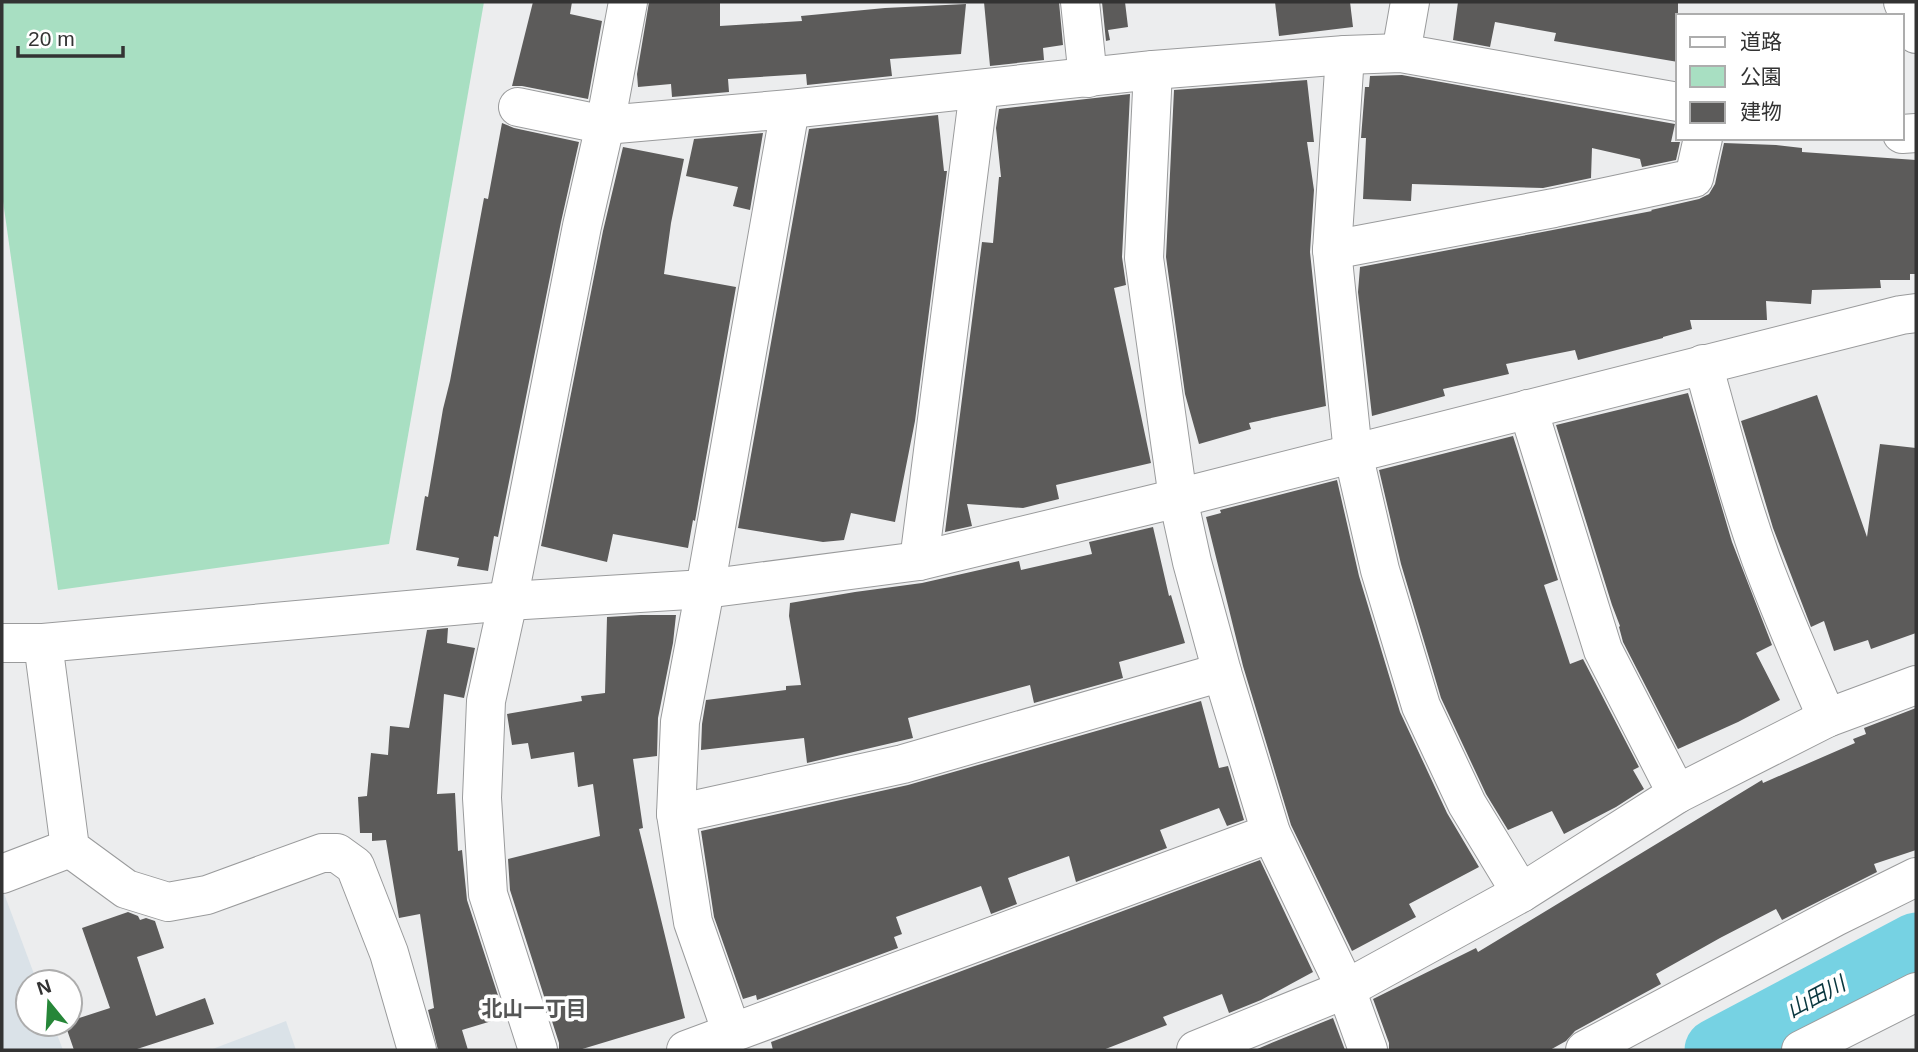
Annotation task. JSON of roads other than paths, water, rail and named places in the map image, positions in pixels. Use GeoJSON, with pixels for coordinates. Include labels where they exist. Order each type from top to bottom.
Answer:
{"type":"FeatureCollection","features":[{"type":"Feature","properties":{"kind":"street"},"geometry":{"type":"LineString","coordinates":[[538,1050],[488,894],[482,798],[486,701],[628,2]]}},
{"type":"Feature","properties":{"kind":"street"},"geometry":{"type":"LineString","coordinates":[[1080,2],[1088,78]]}},
{"type":"Feature","properties":{"kind":"street"},"geometry":{"type":"LineString","coordinates":[[1401,53],[1410,2]]}},
{"type":"Feature","properties":{"kind":"street"},"geometry":{"type":"LineString","coordinates":[[1903,2],[1916,34]]}},
{"type":"Feature","properties":{"kind":"street"},"geometry":{"type":"LineString","coordinates":[[518,107],[604,125],[790,109],[1153,70],[1401,53],[1676,102]]}},
{"type":"Feature","properties":{"kind":"street"},"geometry":{"type":"LineString","coordinates":[[1345,55],[1332,250],[1353,453],[1380,570],[1421,706],[1467,804],[1521,893]]}},
{"type":"Feature","properties":{"kind":"street"},"geometry":{"type":"LineString","coordinates":[[1153,70],[1144,258],[1178,498],[1192,562],[1271,833],[1346,989],[1368,1050]]}},
{"type":"Feature","properties":{"kind":"street"},"geometry":{"type":"LineString","coordinates":[[919,561],[979,90]]}},
{"type":"Feature","properties":{"kind":"street"},"geometry":{"type":"LineString","coordinates":[[732,1033],[692,922],[676,814],[680,722],[790,109]]}},
{"type":"Feature","properties":{"kind":"street"},"geometry":{"type":"LineString","coordinates":[[1332,250],[1554,208],[1694,178],[1703,140]]}},
{"type":"Feature","properties":{"kind":"street"},"geometry":{"type":"LineString","coordinates":[[2,643],[43,643],[508,601],[705,589],[919,561],[1916,313]]}},
{"type":"Feature","properties":{"kind":"street"},"geometry":{"type":"LineString","coordinates":[[1703,364],[1729,459],[1761,557],[1827,718]]}},
{"type":"Feature","properties":{"kind":"street"},"geometry":{"type":"LineString","coordinates":[[1528,410],[1603,650],[1677,794]]}},
{"type":"Feature","properties":{"kind":"street"},"geometry":{"type":"LineString","coordinates":[[43,643],[70,848],[126,889],[168,902],[207,895],[321,853],[337,853],[355,866],[389,953],[417,1050]]}},
{"type":"Feature","properties":{"kind":"street"},"geometry":{"type":"LineString","coordinates":[[676,814],[903,764],[1222,672]]}},
{"type":"Feature","properties":{"kind":"street"},"geometry":{"type":"LineString","coordinates":[[1196,1050],[1346,989],[1521,893],[1677,794],[1827,718],[1916,685]]}},
{"type":"Feature","properties":{"kind":"street"},"geometry":{"type":"LineString","coordinates":[[686,1050],[1271,833]]}},
{"type":"Feature","properties":{"kind":"street"},"geometry":{"type":"LineString","coordinates":[[2,874],[70,848]]}},
{"type":"Feature","properties":{"kind":"street"},"geometry":{"type":"LineString","coordinates":[[1585,1050],[1811,929],[1916,877]]}},
{"type":"Feature","properties":{"kind":"street"},"geometry":{"type":"LineString","coordinates":[[1801,1050],[1916,992]]}},
{"type":"Feature","properties":{"kind":"waterway","name":"山田川"},"geometry":{"type":"LineString","coordinates":[[1716,1050],[1916,944]]}},
{"type":"Feature","properties":{"kind":"district","name":"北山一丁目"},"geometry":{"type":"Point","coordinates":[534,1009]}}]}
